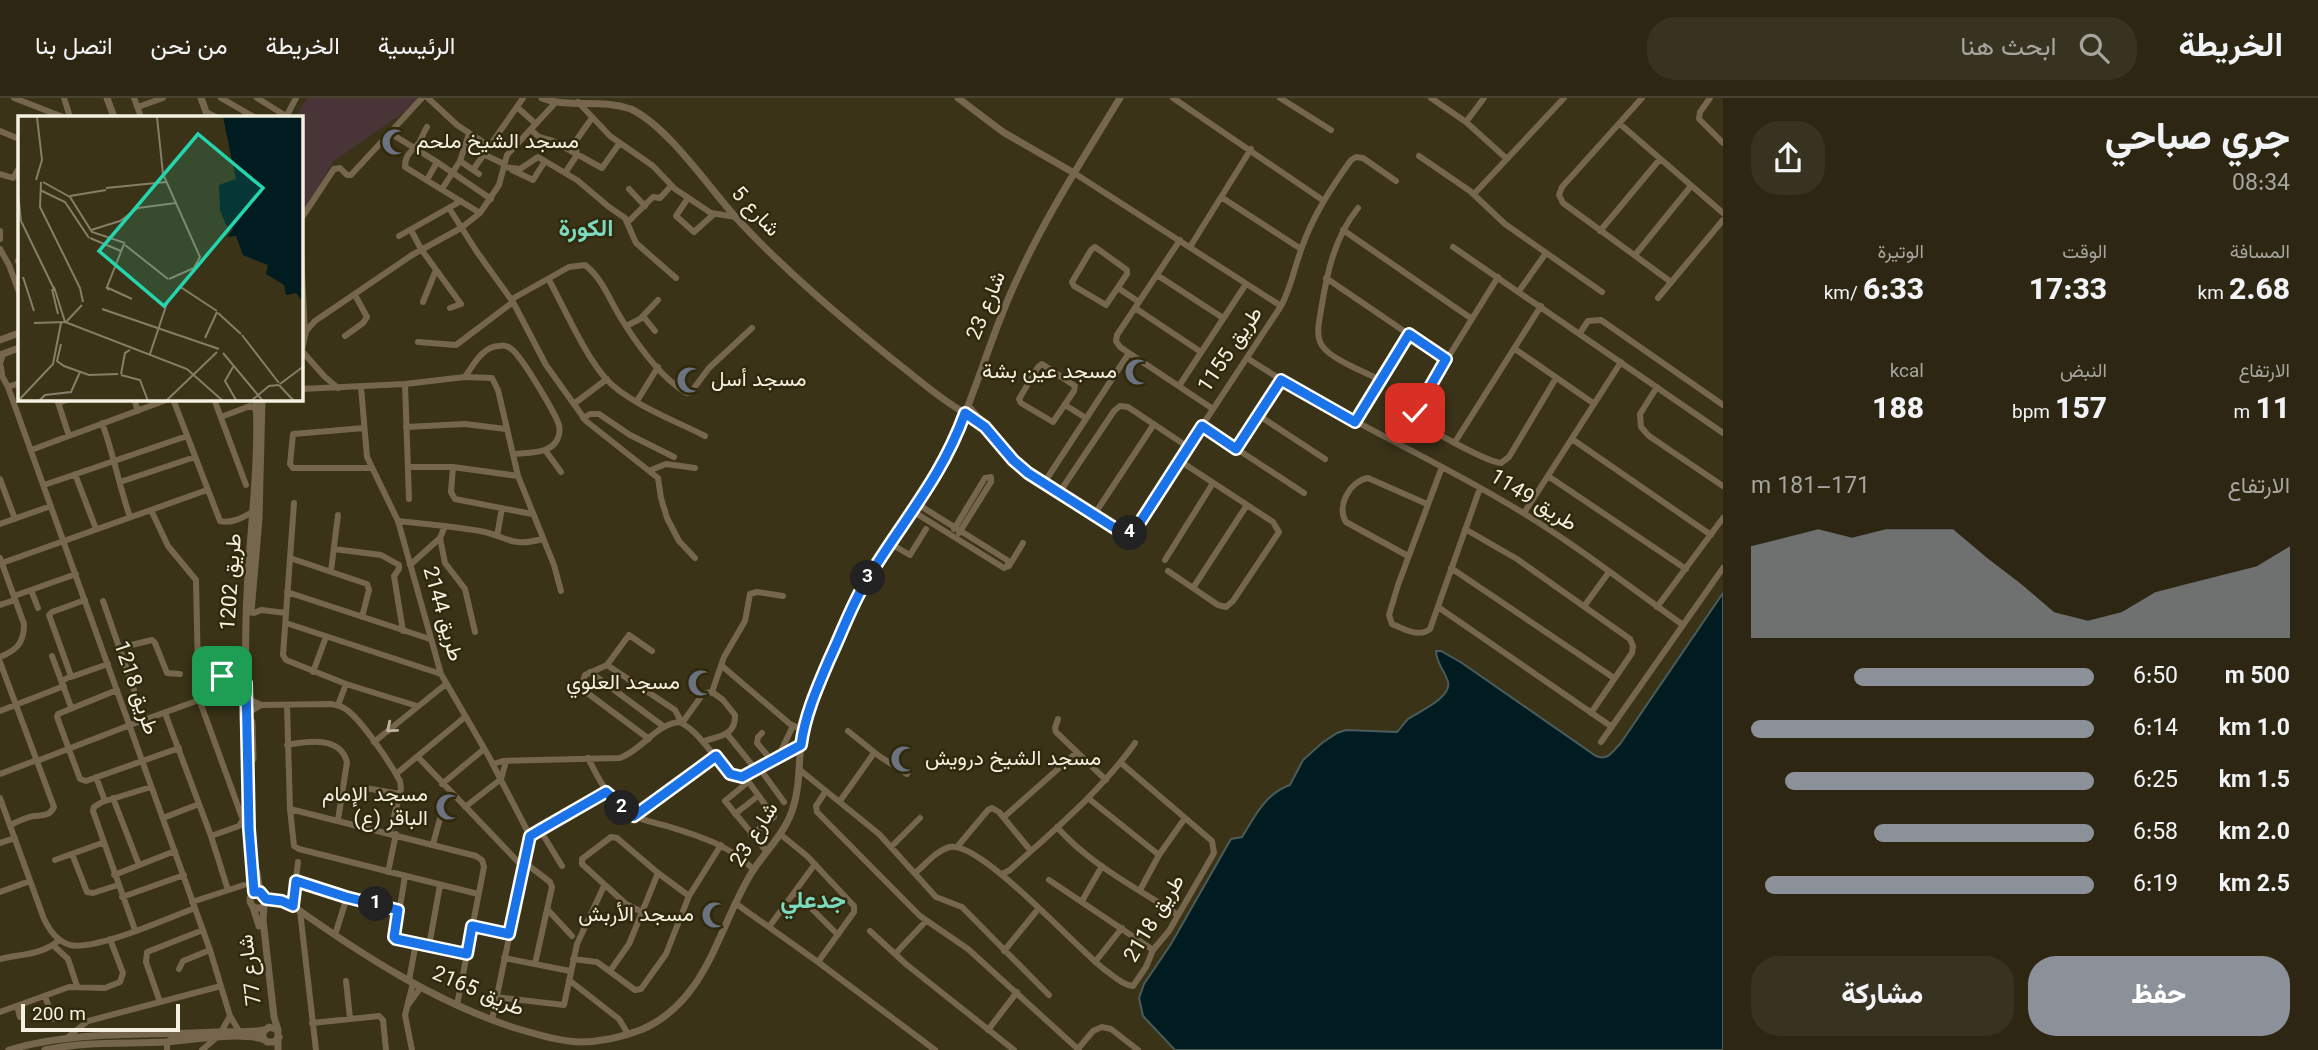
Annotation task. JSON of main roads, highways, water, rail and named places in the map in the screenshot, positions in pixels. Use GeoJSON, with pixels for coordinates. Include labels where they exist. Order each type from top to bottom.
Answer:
{"type":"FeatureCollection","features":[{"type":"Feature","properties":{"kind":"water"},"geometry":{"type":"Polygon","coordinates":[[[1723,593],[1723,1050],[1175,1050],[1143,1016],[1139,998],[1144,984],[1171,944],[1231,839],[1242,837],[1262,806],[1274,794],[1290,785],[1303,760],[1322,743],[1346,730],[1397,732],[1408,719],[1440,699],[1448,688],[1448,682],[1436,651],[1462,663],[1596,756],[1604,757],[1610,755],[1620,744],[1723,593]]]}},
{"type":"Feature","properties":{"kind":"place","name":"مسجد الشيخ ملحم"},"geometry":{"type":"Point","coordinates":[395,142]}},
{"type":"Feature","properties":{"kind":"place","name":"مسجد عين بشة"},"geometry":{"type":"Point","coordinates":[1138,372]}},
{"type":"Feature","properties":{"kind":"place","name":"مسجد أسل"},"geometry":{"type":"Point","coordinates":[690,380]}},
{"type":"Feature","properties":{"kind":"place","name":"مسجد العلوي"},"geometry":{"type":"Point","coordinates":[701,683]}},
{"type":"Feature","properties":{"kind":"place","name":"مسجد الشيخ درويش"},"geometry":{"type":"Point","coordinates":[904,759]}},
{"type":"Feature","properties":{"kind":"place","name":"مسجد الإمام الباقر (ع)"},"geometry":{"type":"Point","coordinates":[449,807]}},
{"type":"Feature","properties":{"kind":"place","name":"مسجد الأربش"},"geometry":{"type":"Point","coordinates":[715,915]}},
{"type":"Feature","properties":{"kind":"district","name":"الكورة"},"geometry":{"type":"Point","coordinates":[586,230]}},
{"type":"Feature","properties":{"kind":"district","name":"جدعلي"},"geometry":{"type":"Point","coordinates":[813,902]}}]}
